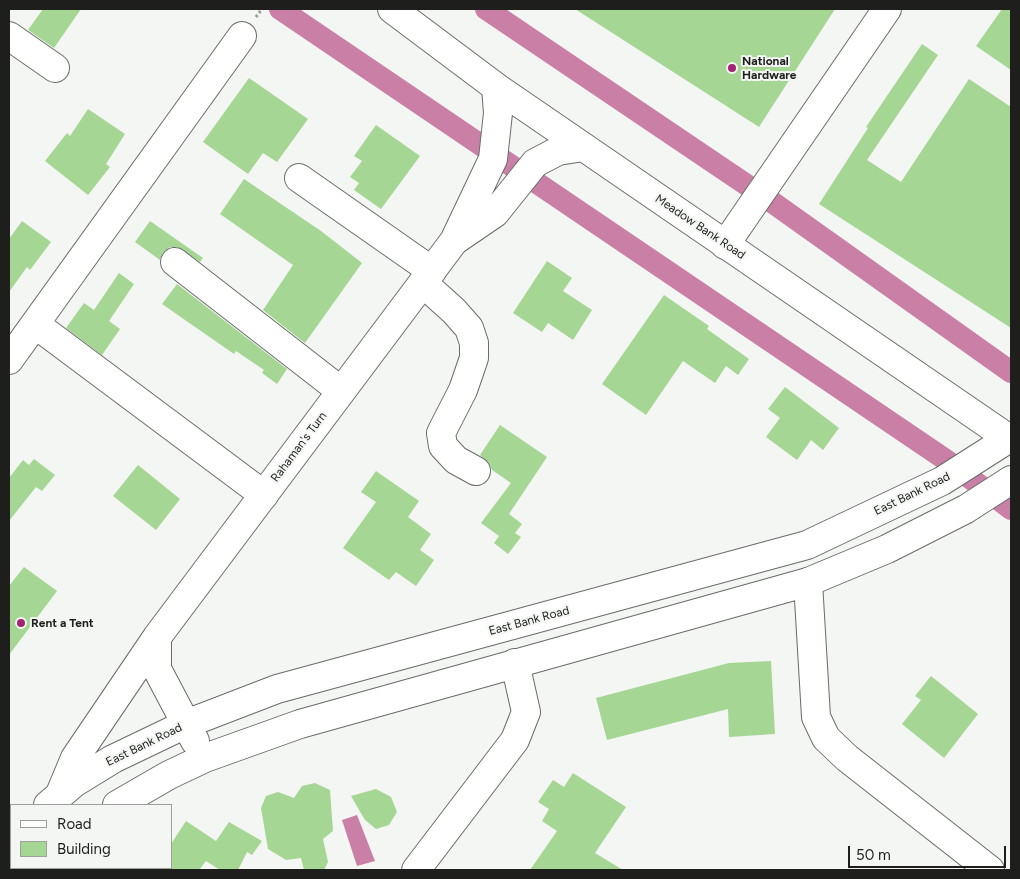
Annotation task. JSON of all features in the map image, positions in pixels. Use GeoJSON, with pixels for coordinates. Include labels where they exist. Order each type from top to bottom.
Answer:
{"type":"FeatureCollection","features":[{"type":"Feature","properties":{"kind":"main road","name":"Meadow Bank Road"},"geometry":{"type":"LineString","coordinates":[[392,9],[497,100],[571,149],[725,245],[1011,439]]}},
{"type":"Feature","properties":{"kind":"main road"},"geometry":{"type":"LineString","coordinates":[[725,245],[887,9]]}},
{"type":"Feature","properties":{"kind":"main road"},"geometry":{"type":"LineString","coordinates":[[9,36],[55,68]]}},
{"type":"Feature","properties":{"kind":"main road"},"geometry":{"type":"LineString","coordinates":[[9,360],[242,36]]}},
{"type":"Feature","properties":{"kind":"main road"},"geometry":{"type":"LineString","coordinates":[[485,207],[493,159],[497,100]]}},
{"type":"Feature","properties":{"kind":"main road","name":"Rahaman's Turn"},"geometry":{"type":"LineString","coordinates":[[54,800],[74,758],[157,637],[454,241],[485,207],[535,163],[571,149]]}},
{"type":"Feature","properties":{"kind":"main road"},"geometry":{"type":"LineString","coordinates":[[300,178],[427,277],[469,328],[474,343],[472,366],[442,434],[443,446],[456,460],[476,471]]}},
{"type":"Feature","properties":{"kind":"main road"},"geometry":{"type":"LineString","coordinates":[[175,262],[342,391]]}},
{"type":"Feature","properties":{"kind":"main road"},"geometry":{"type":"LineString","coordinates":[[34,324],[264,495]]}},
{"type":"Feature","properties":{"kind":"main road","name":"East Bank Road"},"geometry":{"type":"LineString","coordinates":[[54,800],[113,759],[186,724],[277,689],[807,545],[942,481],[1011,439]]}},
{"type":"Feature","properties":{"kind":"main road"},"geometry":{"type":"LineString","coordinates":[[128,802],[205,758],[300,724],[808,582],[905,540],[966,509],[1011,480]]}},
{"type":"Feature","properties":{"kind":"main road"},"geometry":{"type":"LineString","coordinates":[[808,582],[816,717],[826,738],[847,758],[990,870]]}},
{"type":"Feature","properties":{"kind":"main road"},"geometry":{"type":"LineString","coordinates":[[157,637],[157,669],[205,758]]}},
{"type":"Feature","properties":{"kind":"main road"},"geometry":{"type":"LineString","coordinates":[[416,870],[515,740],[526,712],[515,663]]}},
{"type":"Feature","properties":{"kind":"shaded area"},"geometry":{"type":"Polygon","coordinates":[[[357,815],[375,861],[357,866],[342,820],[357,815]]]}},
{"type":"Feature","properties":{"kind":"building"},"geometry":{"type":"Polygon","coordinates":[[[43,9],[81,9],[54,48],[28,30],[43,9]]]}},
{"type":"Feature","properties":{"kind":"building","name":"National Hardware"},"geometry":{"type":"Polygon","coordinates":[[[575,9],[835,9],[759,127],[575,9]]]}},
{"type":"Feature","properties":{"kind":"building"},"geometry":{"type":"Polygon","coordinates":[[[1002,9],[1011,9],[1011,70],[976,46],[1002,9]]]}},
{"type":"Feature","properties":{"kind":"building"},"geometry":{"type":"Polygon","coordinates":[[[922,44],[938,55],[867,160],[901,182],[969,79],[1011,107],[1011,328],[819,204],[868,128],[866,127],[922,44]]]}},
{"type":"Feature","properties":{"kind":"building"},"geometry":{"type":"Polygon","coordinates":[[[249,78],[308,119],[277,162],[263,153],[248,174],[203,142],[249,78]]]}},
{"type":"Feature","properties":{"kind":"building"},"geometry":{"type":"Polygon","coordinates":[[[88,109],[125,134],[106,164],[110,167],[88,195],[45,161],[67,133],[70,136],[88,109]]]}},
{"type":"Feature","properties":{"kind":"building"},"geometry":{"type":"Polygon","coordinates":[[[376,125],[420,156],[381,209],[354,190],[359,183],[350,177],[362,161],[354,156],[376,125]]]}},
{"type":"Feature","properties":{"kind":"building"},"geometry":{"type":"Polygon","coordinates":[[[244,179],[321,231],[362,263],[305,343],[263,310],[293,265],[220,214],[244,179]]]}},
{"type":"Feature","properties":{"kind":"building"},"geometry":{"type":"Polygon","coordinates":[[[22,221],[51,242],[30,270],[27,267],[9,292],[9,239],[22,221]]]}},
{"type":"Feature","properties":{"kind":"building"},"geometry":{"type":"Polygon","coordinates":[[[150,221],[203,258],[200,262],[177,247],[170,247],[163,252],[160,260],[135,242],[150,221]]]}},
{"type":"Feature","properties":{"kind":"building"},"geometry":{"type":"Polygon","coordinates":[[[547,261],[572,278],[563,291],[592,310],[573,340],[548,323],[542,332],[513,313],[547,261]]]}},
{"type":"Feature","properties":{"kind":"building"},"geometry":{"type":"Polygon","coordinates":[[[119,273],[134,284],[109,321],[120,329],[102,355],[66,328],[84,303],[94,310],[119,273]]]}},
{"type":"Feature","properties":{"kind":"building"},"geometry":{"type":"Polygon","coordinates":[[[177,284],[287,369],[277,384],[262,373],[264,370],[236,351],[234,354],[162,304],[177,284]]]}},
{"type":"Feature","properties":{"kind":"building"},"geometry":{"type":"Polygon","coordinates":[[[664,295],[709,326],[707,329],[749,359],[738,375],[726,366],[715,383],[683,361],[646,415],[602,384],[664,295]]]}},
{"type":"Feature","properties":{"kind":"building"},"geometry":{"type":"Polygon","coordinates":[[[785,387],[839,428],[823,450],[811,440],[797,460],[766,437],[780,418],[768,409],[785,387]]]}},
{"type":"Feature","properties":{"kind":"building"},"geometry":{"type":"Polygon","coordinates":[[[500,425],[547,457],[509,514],[522,524],[515,533],[521,537],[508,554],[494,543],[499,536],[481,523],[511,483],[492,470],[489,463],[480,455],[500,425]]]}},
{"type":"Feature","properties":{"kind":"building"},"geometry":{"type":"Polygon","coordinates":[[[34,459],[55,475],[42,491],[36,487],[9,521],[9,478],[23,460],[29,465],[34,459]]]}},
{"type":"Feature","properties":{"kind":"building"},"geometry":{"type":"Polygon","coordinates":[[[138,465],[180,499],[156,530],[113,496],[138,465]]]}},
{"type":"Feature","properties":{"kind":"building"},"geometry":{"type":"Polygon","coordinates":[[[376,471],[419,501],[408,517],[431,534],[420,550],[434,560],[416,586],[396,572],[389,580],[343,548],[376,502],[361,492],[376,471]]]}},
{"type":"Feature","properties":{"kind":"building","name":"Rent a Tent"},"geometry":{"type":"Polygon","coordinates":[[[24,567],[57,591],[9,655],[9,586],[24,567]]]}},
{"type":"Feature","properties":{"kind":"building"},"geometry":{"type":"Polygon","coordinates":[[[771,661],[775,734],[729,737],[728,709],[607,740],[596,698],[729,663],[771,661]]]}},
{"type":"Feature","properties":{"kind":"building"},"geometry":{"type":"Polygon","coordinates":[[[931,676],[978,714],[944,758],[902,724],[921,700],[915,696],[931,676]]]}},
{"type":"Feature","properties":{"kind":"building"},"geometry":{"type":"Polygon","coordinates":[[[573,773],[626,807],[595,853],[623,870],[530,870],[557,831],[542,821],[549,809],[538,802],[553,780],[564,787],[573,773]]]}},
{"type":"Feature","properties":{"kind":"building"},"geometry":{"type":"Polygon","coordinates":[[[315,783],[330,790],[333,831],[323,839],[328,862],[324,870],[304,870],[301,858],[286,860],[268,849],[261,808],[266,796],[278,792],[294,798],[302,786],[315,783]]]}},
{"type":"Feature","properties":{"kind":"building"},"geometry":{"type":"Polygon","coordinates":[[[376,789],[391,797],[397,812],[389,825],[376,829],[365,820],[351,796],[376,789]]]}},
{"type":"Feature","properties":{"kind":"building"},"geometry":{"type":"Polygon","coordinates":[[[186,821],[216,841],[229,822],[262,841],[252,855],[247,852],[238,870],[220,870],[206,861],[199,870],[171,870],[172,842],[186,821]]]}},
{"type":"Feature","properties":{"kind":"waterway"},"geometry":{"type":"LineString","coordinates":[[280,9],[946,460],[1011,509]]}},
{"type":"Feature","properties":{"kind":"waterway"},"geometry":{"type":"LineString","coordinates":[[486,9],[772,202],[1011,372]]}},
{"type":"Feature","properties":{"kind":"place","name":"National Hardware"},"geometry":{"type":"Point","coordinates":[732,68]}},
{"type":"Feature","properties":{"kind":"place","name":"Rent a Tent"},"geometry":{"type":"Point","coordinates":[21,623]}}]}
